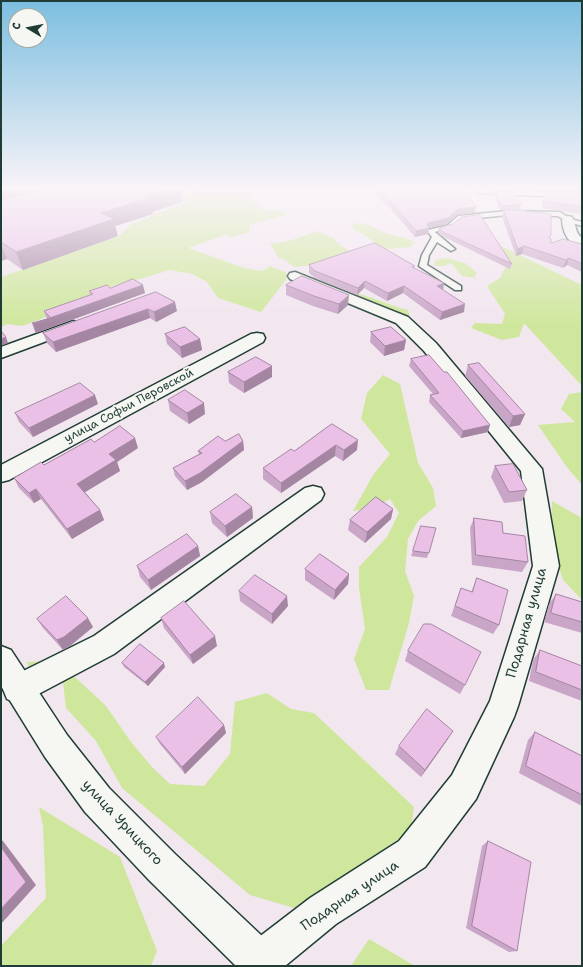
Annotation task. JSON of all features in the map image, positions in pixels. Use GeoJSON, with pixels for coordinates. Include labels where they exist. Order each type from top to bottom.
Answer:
{"type":"FeatureCollection","features":[{"type":"Feature","properties":{"kind":"street"},"geometry":{"type":"LineString","coordinates":[[571,235],[576,245]]}},
{"type":"Feature","properties":{"kind":"street","name":"Подарная улица"},"geometry":{"type":"LineString","coordinates":[[262,963],[324,911],[412,854],[464,787],[503,706],[546,566],[531,469],[430,347],[402,320],[295,276]]}},
{"type":"Feature","properties":{"kind":"street"},"geometry":{"type":"LineString","coordinates":[[1,353],[87,321]]}},
{"type":"Feature","properties":{"kind":"street","name":"улица Софьи Перовской"},"geometry":{"type":"LineString","coordinates":[[1,474],[258,338]]}},
{"type":"Feature","properties":{"kind":"street"},"geometry":{"type":"LineString","coordinates":[[18,689],[104,645],[313,494]]}},
{"type":"Feature","properties":{"kind":"street","name":"улица Урицкого"},"geometry":{"type":"LineString","coordinates":[[1,660],[18,689],[56,746],[97,800],[162,867],[262,963]]}},
{"type":"Feature","properties":{"kind":"lane"},"geometry":{"type":"LineString","coordinates":[[451,249],[436,237],[423,260],[423,266],[458,288]]}},
{"type":"Feature","properties":{"kind":"lane"},"geometry":{"type":"LineString","coordinates":[[576,245],[582,249]]}},
{"type":"Feature","properties":{"kind":"green space"},"geometry":{"type":"Polygon","coordinates":[[[225,235],[188,248],[244,268],[262,271],[270,266],[287,273],[286,280],[261,312],[218,298],[207,282],[192,274],[170,270],[130,282],[124,282],[95,292],[83,303],[22,326],[7,324],[1,327],[1,277],[119,236],[225,235]]]}},
{"type":"Feature","properties":{"kind":"green space"},"geometry":{"type":"Polygon","coordinates":[[[228,235],[239,235],[229,238],[228,235]]]}},
{"type":"Feature","properties":{"kind":"green space"},"geometry":{"type":"Polygon","coordinates":[[[306,235],[327,235],[334,238],[338,244],[350,251],[364,255],[323,264],[294,267],[278,257],[270,244],[292,240],[306,235]]]}},
{"type":"Feature","properties":{"kind":"green space"},"geometry":{"type":"Polygon","coordinates":[[[364,235],[394,235],[414,242],[411,247],[386,249],[377,247],[364,235]]]}},
{"type":"Feature","properties":{"kind":"green space"},"geometry":{"type":"Polygon","coordinates":[[[501,246],[582,285],[582,386],[524,323],[519,337],[502,340],[471,328],[475,323],[502,324],[505,314],[487,286],[500,278],[507,264],[494,256],[501,246]]]}},
{"type":"Feature","properties":{"kind":"green space"},"geometry":{"type":"Polygon","coordinates":[[[447,258],[465,263],[477,273],[474,278],[462,276],[451,263],[445,266],[434,266],[435,260],[447,258]]]}},
{"type":"Feature","properties":{"kind":"green space"},"geometry":{"type":"Polygon","coordinates":[[[350,292],[365,295],[408,310],[408,319],[350,296],[350,292]]]}},
{"type":"Feature","properties":{"kind":"green space"},"geometry":{"type":"Polygon","coordinates":[[[383,375],[400,384],[418,463],[433,488],[436,506],[418,521],[408,539],[405,571],[414,596],[409,623],[389,690],[366,690],[354,659],[365,629],[359,588],[359,567],[387,537],[399,513],[390,499],[374,508],[353,511],[373,475],[390,454],[361,419],[367,393],[383,375]]]}},
{"type":"Feature","properties":{"kind":"green space"},"geometry":{"type":"Polygon","coordinates":[[[582,392],[582,485],[566,466],[538,425],[575,422],[561,409],[569,394],[582,392]]]}},
{"type":"Feature","properties":{"kind":"green space"},"geometry":{"type":"Polygon","coordinates":[[[552,501],[582,518],[582,600],[563,580],[551,541],[552,501]]]}},
{"type":"Feature","properties":{"kind":"green space"},"geometry":{"type":"Polygon","coordinates":[[[49,661],[76,678],[106,706],[131,742],[153,768],[170,784],[204,786],[230,754],[235,702],[267,693],[291,709],[314,713],[414,807],[411,831],[294,908],[250,895],[122,788],[96,741],[66,708],[63,683],[31,673],[27,662],[49,661]]]}},
{"type":"Feature","properties":{"kind":"green space"},"geometry":{"type":"Polygon","coordinates":[[[39,807],[120,857],[157,951],[151,966],[1,966],[1,946],[46,898],[43,826],[39,807]]]}},
{"type":"Feature","properties":{"kind":"green space"},"geometry":{"type":"Polygon","coordinates":[[[369,939],[415,966],[351,966],[369,939]]]}},
{"type":"Feature","properties":{"kind":"building"},"geometry":{"type":"Polygon","coordinates":[[[1,235],[66,235],[16,252],[1,242],[1,235]]]}},
{"type":"Feature","properties":{"kind":"building"},"geometry":{"type":"Polygon","coordinates":[[[450,235],[493,235],[512,264],[450,235]]]}},
{"type":"Feature","properties":{"kind":"building"},"geometry":{"type":"Polygon","coordinates":[[[513,235],[551,235],[549,237],[551,239],[551,243],[563,239],[582,244],[582,264],[569,258],[566,260],[524,246],[518,249],[513,235]]]}},
{"type":"Feature","properties":{"kind":"building"},"geometry":{"type":"Polygon","coordinates":[[[375,243],[415,266],[412,267],[444,283],[437,286],[465,304],[442,312],[404,286],[388,293],[365,281],[358,288],[315,271],[309,265],[375,243]]]}},
{"type":"Feature","properties":{"kind":"building"},"geometry":{"type":"Polygon","coordinates":[[[302,276],[349,295],[339,304],[286,285],[302,276]]]}},
{"type":"Feature","properties":{"kind":"building"},"geometry":{"type":"Polygon","coordinates":[[[133,279],[143,285],[51,318],[44,311],[93,294],[89,291],[107,285],[110,288],[133,279]]]}},
{"type":"Feature","properties":{"kind":"building"},"geometry":{"type":"Polygon","coordinates":[[[156,292],[175,302],[154,312],[148,309],[53,342],[43,333],[156,292]]]}},
{"type":"Feature","properties":{"kind":"building"},"geometry":{"type":"Polygon","coordinates":[[[185,327],[200,339],[180,347],[165,334],[185,327]]]}},
{"type":"Feature","properties":{"kind":"building"},"geometry":{"type":"Polygon","coordinates":[[[391,327],[406,340],[385,346],[371,332],[391,327]]]}},
{"type":"Feature","properties":{"kind":"building"},"geometry":{"type":"Polygon","coordinates":[[[1,331],[6,337],[1,339],[1,331]]]}},
{"type":"Feature","properties":{"kind":"building"},"geometry":{"type":"Polygon","coordinates":[[[429,355],[444,372],[447,372],[490,425],[463,431],[430,395],[439,393],[411,359],[429,355]]]}},
{"type":"Feature","properties":{"kind":"building"},"geometry":{"type":"Polygon","coordinates":[[[256,357],[272,366],[244,382],[228,372],[256,357]]]}},
{"type":"Feature","properties":{"kind":"building"},"geometry":{"type":"Polygon","coordinates":[[[479,363],[525,414],[513,416],[468,365],[479,363]]]}},
{"type":"Feature","properties":{"kind":"building"},"geometry":{"type":"Polygon","coordinates":[[[80,383],[95,395],[29,428],[15,413],[80,383]]]}},
{"type":"Feature","properties":{"kind":"building"},"geometry":{"type":"Polygon","coordinates":[[[185,390],[204,403],[187,413],[168,400],[185,390]]]}},
{"type":"Feature","properties":{"kind":"building"},"geometry":{"type":"Polygon","coordinates":[[[332,424],[358,440],[344,450],[336,445],[281,483],[263,468],[291,449],[294,451],[332,424]]]}},
{"type":"Feature","properties":{"kind":"building"},"geometry":{"type":"Polygon","coordinates":[[[120,426],[135,438],[109,454],[116,460],[77,484],[100,510],[67,529],[36,489],[29,493],[14,478],[41,462],[44,465],[91,439],[94,442],[120,426]]]}},
{"type":"Feature","properties":{"kind":"building"},"geometry":{"type":"Polygon","coordinates":[[[239,434],[243,441],[200,473],[185,481],[173,468],[202,453],[198,451],[218,436],[225,441],[239,434]]]}},
{"type":"Feature","properties":{"kind":"building"},"geometry":{"type":"Polygon","coordinates":[[[513,464],[527,490],[509,492],[495,466],[513,464]]]}},
{"type":"Feature","properties":{"kind":"building"},"geometry":{"type":"Polygon","coordinates":[[[236,494],[252,507],[225,526],[210,512],[236,494]]]}},
{"type":"Feature","properties":{"kind":"building"},"geometry":{"type":"Polygon","coordinates":[[[376,497],[393,509],[367,532],[350,520],[376,497]]]}},
{"type":"Feature","properties":{"kind":"building"},"geometry":{"type":"Polygon","coordinates":[[[474,518],[502,522],[503,533],[525,536],[528,562],[476,555],[474,518]]]}},
{"type":"Feature","properties":{"kind":"building"},"geometry":{"type":"Polygon","coordinates":[[[421,526],[436,528],[429,553],[413,551],[421,526]]]}},
{"type":"Feature","properties":{"kind":"building"},"geometry":{"type":"Polygon","coordinates":[[[187,534],[198,546],[148,580],[137,566],[187,534]]]}},
{"type":"Feature","properties":{"kind":"building"},"geometry":{"type":"Polygon","coordinates":[[[320,554],[349,574],[335,590],[305,569],[320,554]]]}},
{"type":"Feature","properties":{"kind":"building"},"geometry":{"type":"Polygon","coordinates":[[[255,575],[287,596],[272,614],[239,591],[255,575]]]}},
{"type":"Feature","properties":{"kind":"building"},"geometry":{"type":"Polygon","coordinates":[[[477,578],[508,590],[499,625],[455,606],[461,588],[472,592],[477,578]]]}},
{"type":"Feature","properties":{"kind":"building"},"geometry":{"type":"Polygon","coordinates":[[[556,594],[582,602],[582,622],[551,613],[556,594]]]}},
{"type":"Feature","properties":{"kind":"building"},"geometry":{"type":"Polygon","coordinates":[[[66,596],[88,618],[64,637],[57,640],[37,619],[66,596]]]}},
{"type":"Feature","properties":{"kind":"building"},"geometry":{"type":"Polygon","coordinates":[[[184,601],[215,636],[190,655],[161,618],[184,601]]]}},
{"type":"Feature","properties":{"kind":"building"},"geometry":{"type":"Polygon","coordinates":[[[424,624],[431,624],[481,652],[465,685],[408,651],[424,624]]]}},
{"type":"Feature","properties":{"kind":"building"},"geometry":{"type":"Polygon","coordinates":[[[140,644],[164,663],[145,682],[122,663],[140,644]]]}},
{"type":"Feature","properties":{"kind":"building"},"geometry":{"type":"Polygon","coordinates":[[[540,650],[582,666],[582,690],[536,672],[540,650]]]}},
{"type":"Feature","properties":{"kind":"building"},"geometry":{"type":"Polygon","coordinates":[[[198,697],[224,725],[182,767],[156,737],[198,697]]]}},
{"type":"Feature","properties":{"kind":"building"},"geometry":{"type":"Polygon","coordinates":[[[427,709],[453,731],[425,770],[399,746],[427,709]]]}},
{"type":"Feature","properties":{"kind":"building"},"geometry":{"type":"Polygon","coordinates":[[[535,732],[582,756],[582,795],[526,766],[535,732]]]}},
{"type":"Feature","properties":{"kind":"building"},"geometry":{"type":"Polygon","coordinates":[[[488,841],[531,862],[517,951],[472,926],[488,841]]]}},
{"type":"Feature","properties":{"kind":"building"},"geometry":{"type":"Polygon","coordinates":[[[1,847],[26,882],[1,909],[1,847]]]}}]}
